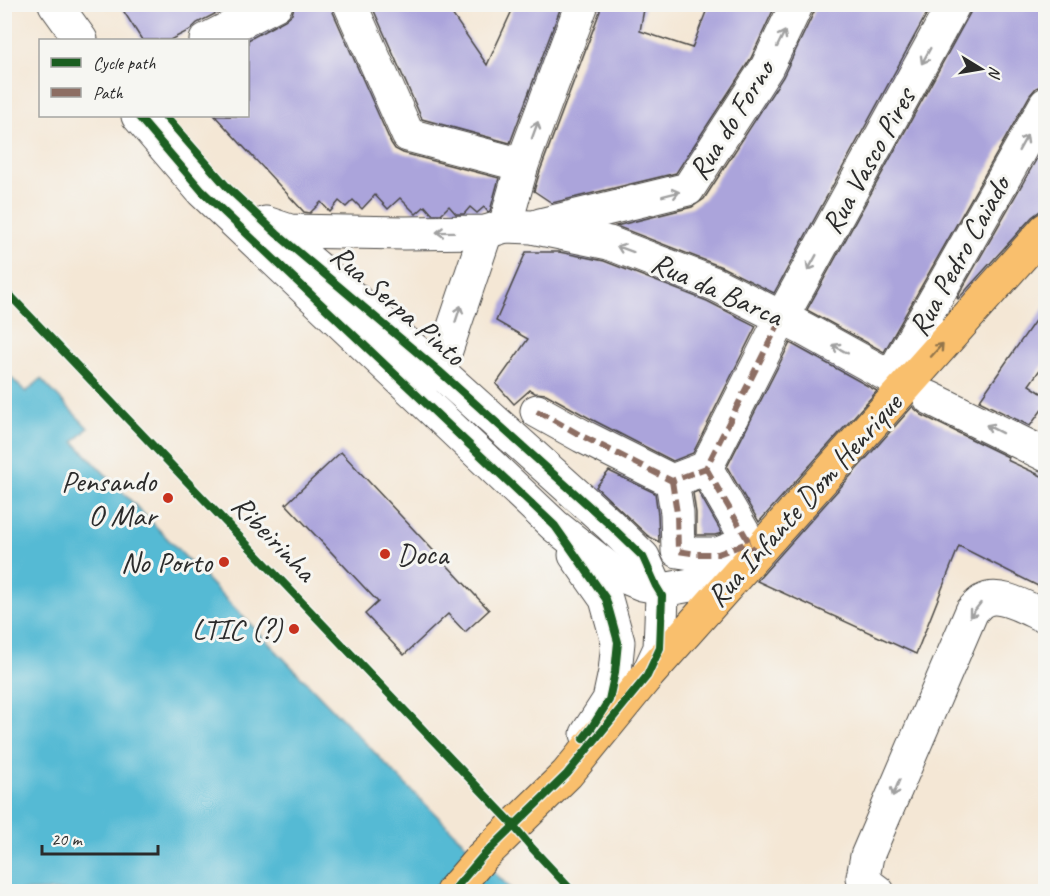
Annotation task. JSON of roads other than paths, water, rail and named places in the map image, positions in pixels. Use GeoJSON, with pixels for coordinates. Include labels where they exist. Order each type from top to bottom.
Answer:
{"type":"FeatureCollection","features":[{"type":"Feature","properties":{"kind":"main road","name":"Rua Infante Dom Henrique"},"geometry":{"type":"LineString","coordinates":[[452,891],[564,771],[759,542],[1046,229]]}},
{"type":"Feature","properties":{"kind":"street"},"geometry":{"type":"LineString","coordinates":[[55,4],[80,39]]}},
{"type":"Feature","properties":{"kind":"street"},"geometry":{"type":"LineString","coordinates":[[79,4],[103,39]]}},
{"type":"Feature","properties":{"kind":"street"},"geometry":{"type":"LineString","coordinates":[[208,39],[276,4]]}},
{"type":"Feature","properties":{"kind":"street"},"geometry":{"type":"LineString","coordinates":[[350,4],[408,135],[522,165]]}},
{"type":"Feature","properties":{"kind":"street"},"geometry":{"type":"LineString","coordinates":[[383,362],[412,376],[427,377],[440,371],[508,228],[522,165],[582,4]]}},
{"type":"Feature","properties":{"kind":"street","name":"Rua do Forno"},"geometry":{"type":"LineString","coordinates":[[508,228],[688,189],[767,67],[797,4]]}},
{"type":"Feature","properties":{"kind":"street","name":"Rua Vasco Pires"},"geometry":{"type":"LineString","coordinates":[[706,468],[782,317],[954,4]]}},
{"type":"Feature","properties":{"kind":"street","name":"Rua Pedro Caiado"},"geometry":{"type":"LineString","coordinates":[[891,377],[1046,104]]}},
{"type":"Feature","properties":{"kind":"street","name":"Rua Serpa Pinto"},"geometry":{"type":"LineString","coordinates":[[139,117],[202,191],[555,526]]}},
{"type":"Feature","properties":{"kind":"street","name":"Rua Serpa Pinto"},"geometry":{"type":"LineString","coordinates":[[166,117],[228,188],[440,371],[643,557],[662,596],[660,648],[647,676]]}},
{"type":"Feature","properties":{"kind":"street"},"geometry":{"type":"LineString","coordinates":[[266,223],[290,231],[404,233],[508,228]]}},
{"type":"Feature","properties":{"kind":"street","name":"Rua da Barca"},"geometry":{"type":"LineString","coordinates":[[508,228],[609,243],[715,284],[782,317],[891,377]]}},
{"type":"Feature","properties":{"kind":"street"},"geometry":{"type":"LineString","coordinates":[[350,330],[334,299],[335,273],[348,246],[404,233]]}},
{"type":"Feature","properties":{"kind":"street"},"geometry":{"type":"LineString","coordinates":[[930,398],[1046,455]]}},
{"type":"Feature","properties":{"kind":"street"},"geometry":{"type":"LineString","coordinates":[[537,411],[672,480],[706,468],[759,542]]}},
{"type":"Feature","properties":{"kind":"street"},"geometry":{"type":"LineString","coordinates":[[672,480],[678,551],[718,554],[759,542]]}},
{"type":"Feature","properties":{"kind":"street"},"geometry":{"type":"LineString","coordinates":[[555,526],[613,572],[642,584],[668,589],[707,582],[732,571],[759,542]]}},
{"type":"Feature","properties":{"kind":"street"},"geometry":{"type":"LineString","coordinates":[[555,526],[606,599],[618,642],[609,700],[564,771]]}},
{"type":"Feature","properties":{"kind":"street"},"geometry":{"type":"LineString","coordinates":[[878,891],[870,886],[863,877],[867,856],[972,611],[983,601],[996,597],[1009,600],[1046,617]]}},
{"type":"Feature","properties":{"kind":"water"},"geometry":{"type":"Polygon","coordinates":[[[4,371],[26,392],[41,379],[88,428],[74,442],[407,786],[513,891],[5,891],[4,371]]]}},
{"type":"Feature","properties":{"kind":"place","name":"Pensando O Mar"},"geometry":{"type":"Point","coordinates":[168,498]}},
{"type":"Feature","properties":{"kind":"place","name":"Doca"},"geometry":{"type":"Point","coordinates":[385,554]}},
{"type":"Feature","properties":{"kind":"place","name":"No Porto"},"geometry":{"type":"Point","coordinates":[224,562]}},
{"type":"Feature","properties":{"kind":"place","name":"LTIC (?)"},"geometry":{"type":"Point","coordinates":[294,629]}}]}
